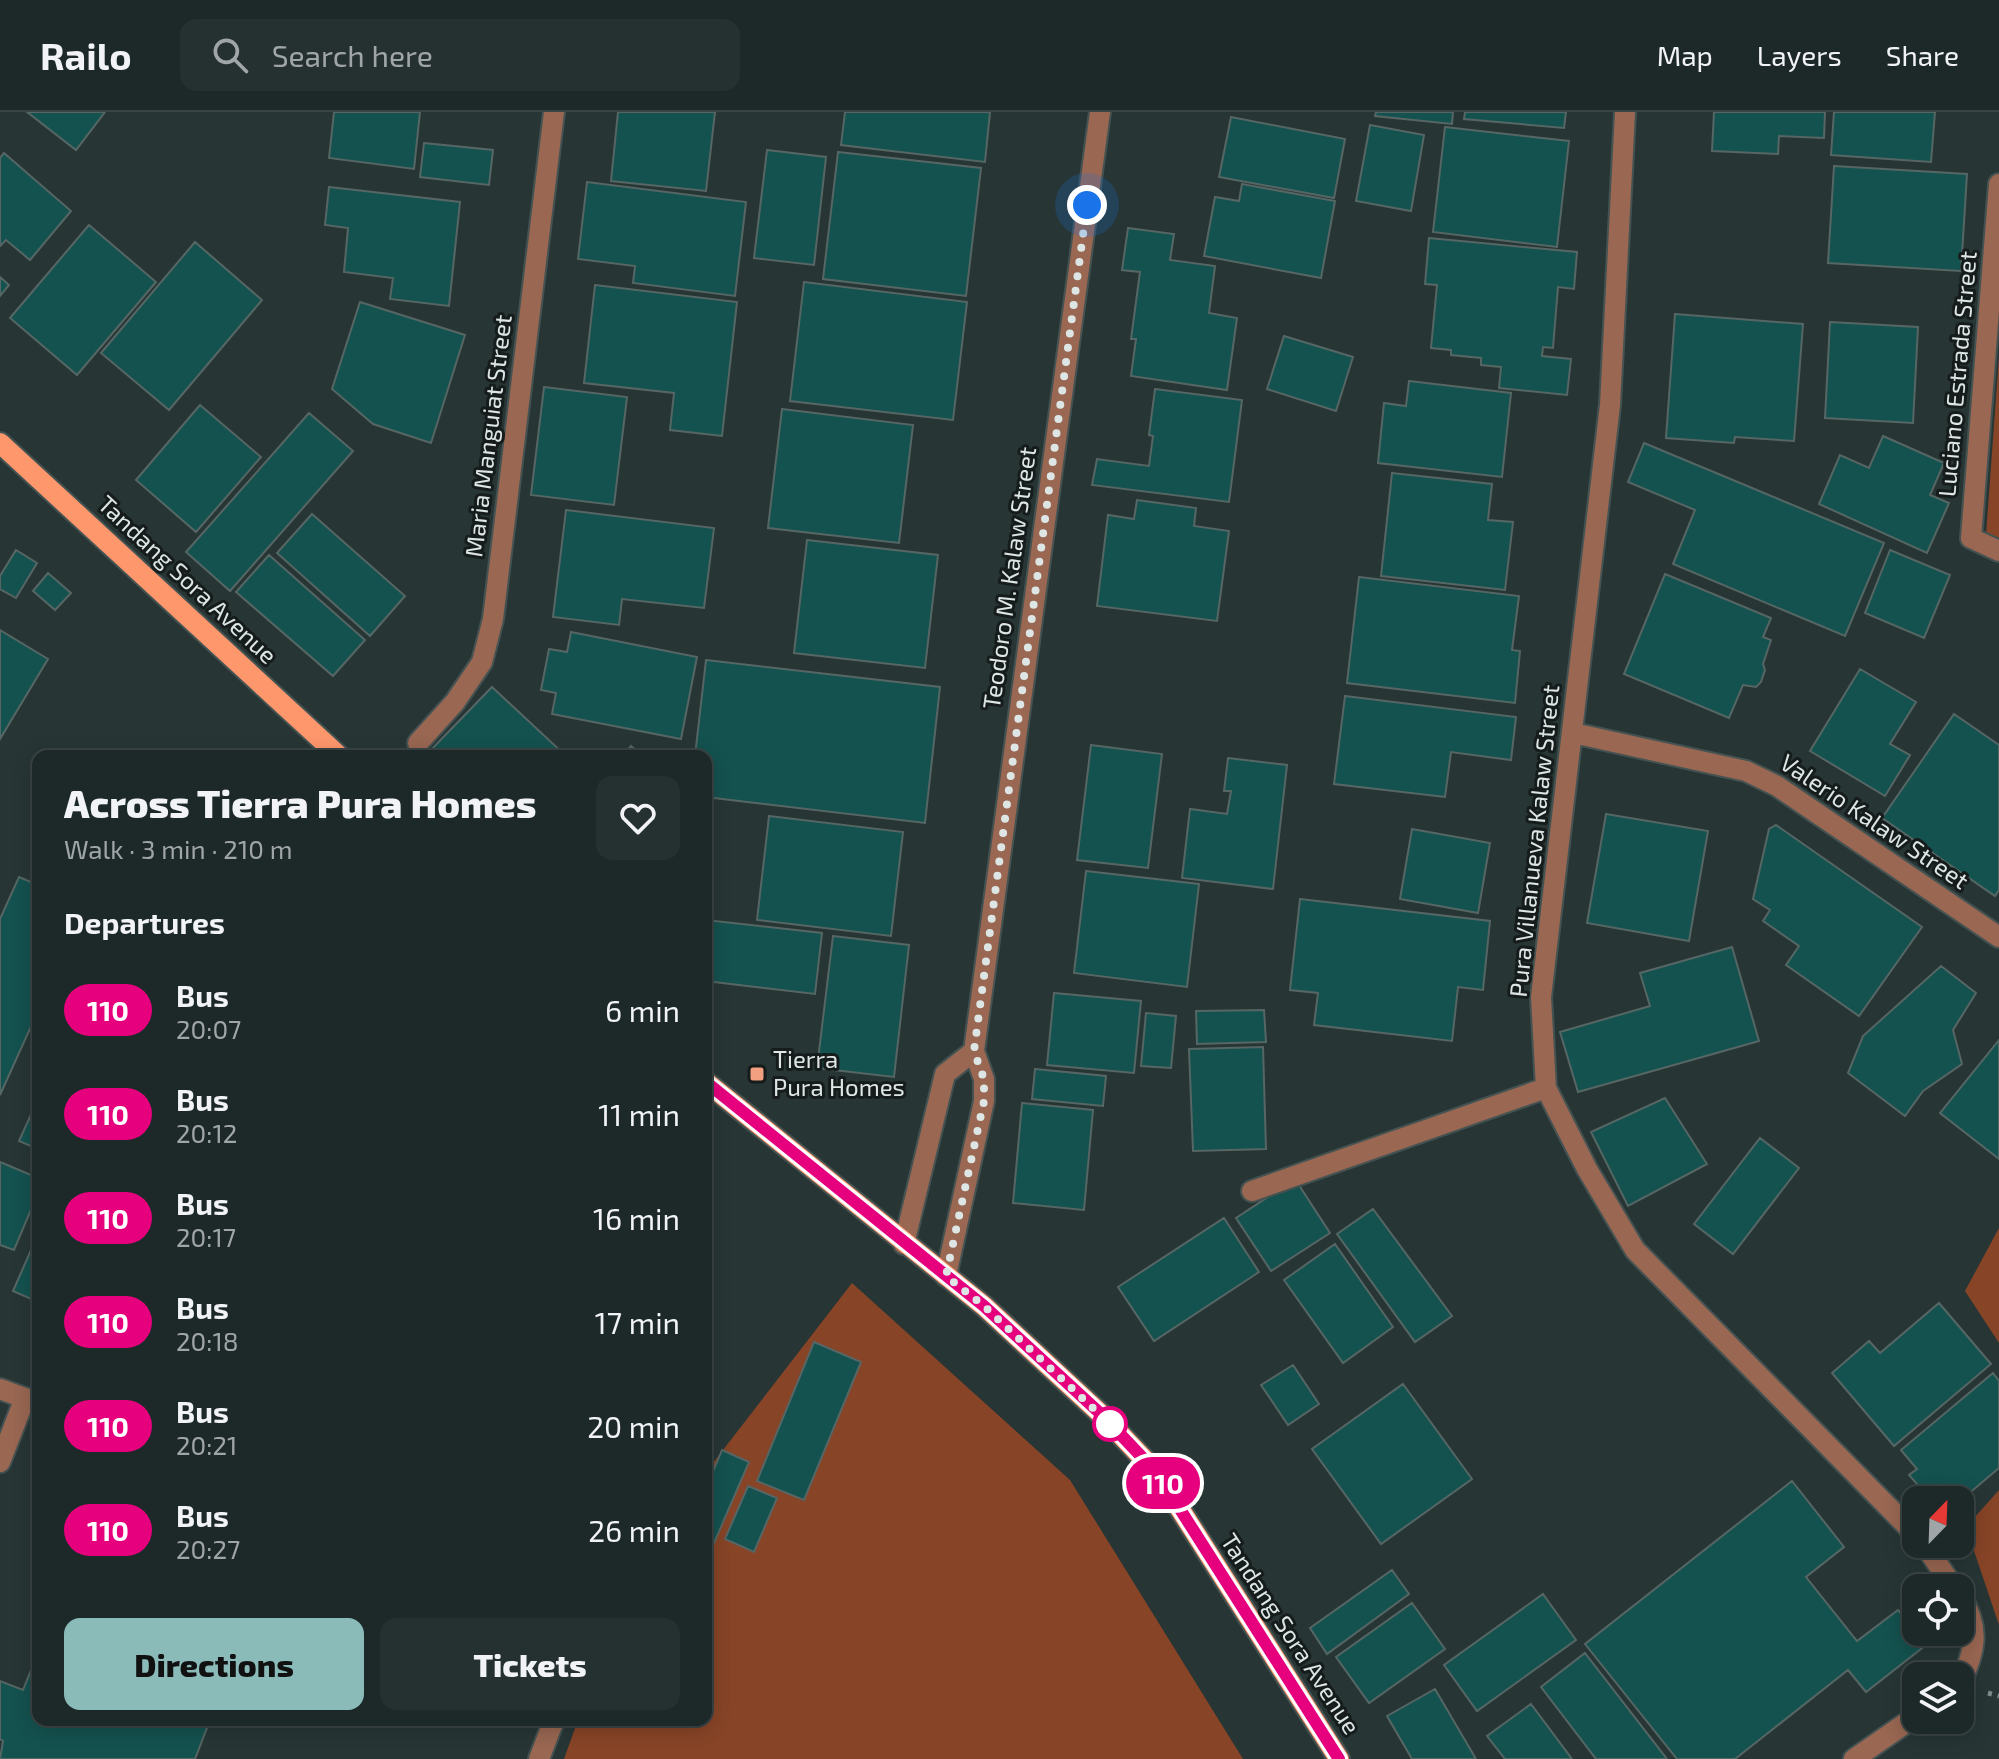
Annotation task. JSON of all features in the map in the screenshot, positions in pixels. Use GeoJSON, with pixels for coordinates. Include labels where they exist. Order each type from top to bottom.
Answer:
{"type":"FeatureCollection","features":[{"type":"Feature","properties":{"kind":"main road","name":"Tandang Sora Avenue"},"geometry":{"type":"LineString","coordinates":[[0,443],[333,750]]}},
{"type":"Feature","properties":{"kind":"main road","name":"Tandang Sora Avenue"},"geometry":{"type":"LineString","coordinates":[[712,1087],[984,1306],[1103,1416],[1157,1473],[1339,1759]]}},
{"type":"Feature","properties":{"kind":"street","name":"Maria Manguiat Street"},"geometry":{"type":"LineString","coordinates":[[418,743],[455,702],[482,662],[493,619],[554,112]]}},
{"type":"Feature","properties":{"kind":"street","name":"Teodoro M. Kalaw Street"},"geometry":{"type":"LineString","coordinates":[[946,1276],[984,1101],[984,1079],[974,1051],[1100,112]]}},
{"type":"Feature","properties":{"kind":"street","name":"Pura Villanueva Kalaw Street"},"geometry":{"type":"LineString","coordinates":[[1625,112],[1610,405],[1541,997],[1546,1088],[1587,1169],[1635,1250],[1902,1521]]}},
{"type":"Feature","properties":{"kind":"street","name":"Luciano Estrada Street"},"geometry":{"type":"LineString","coordinates":[[1999,184],[1971,538],[1999,551]]}},
{"type":"Feature","properties":{"kind":"street","name":"Valerio Kalaw Street"},"geometry":{"type":"LineString","coordinates":[[1573,733],[1746,771],[1777,786],[1999,937]]}},
{"type":"Feature","properties":{"kind":"street"},"geometry":{"type":"LineString","coordinates":[[904,1244],[945,1074],[974,1051]]}},
{"type":"Feature","properties":{"kind":"street"},"geometry":{"type":"LineString","coordinates":[[1252,1191],[1546,1088]]}},
{"type":"Feature","properties":{"kind":"street"},"geometry":{"type":"LineString","coordinates":[[0,1389],[31,1400],[0,1462]]}},
{"type":"Feature","properties":{"kind":"street"},"geometry":{"type":"LineString","coordinates":[[1969,1662],[1975,1648],[1974,1641]]}},
{"type":"Feature","properties":{"kind":"street"},"geometry":{"type":"LineString","coordinates":[[539,1759],[552,1726]]}},
{"type":"Feature","properties":{"kind":"street"},"geometry":{"type":"LineString","coordinates":[[1854,1759],[1902,1726]]}},
{"type":"Feature","properties":{"kind":"shaded area"},"geometry":{"type":"Polygon","coordinates":[[[1999,356],[1999,540],[1986,535],[1999,356]]]}},
{"type":"Feature","properties":{"kind":"shaded area"},"geometry":{"type":"Polygon","coordinates":[[[1999,1228],[1999,1343],[1965,1291],[1999,1228]]]}},
{"type":"Feature","properties":{"kind":"shaded area"},"geometry":{"type":"Polygon","coordinates":[[[852,1283],[1070,1480],[1243,1759],[564,1759],[576,1726],[712,1726],[712,1464],[852,1283]]]}},
{"type":"Feature","properties":{"kind":"shaded area"},"geometry":{"type":"Polygon","coordinates":[[[1999,1490],[1999,1625],[1974,1551],[1974,1518],[1999,1490]]]}},
{"type":"Feature","properties":{"kind":"building"},"geometry":{"type":"Polygon","coordinates":[[[27,112],[105,112],[76,150],[27,112]]]}},
{"type":"Feature","properties":{"kind":"building"},"geometry":{"type":"Polygon","coordinates":[[[334,112],[420,112],[414,169],[329,158],[334,112]]]}},
{"type":"Feature","properties":{"kind":"building"},"geometry":{"type":"Polygon","coordinates":[[[618,112],[715,112],[706,191],[611,181],[618,112]]]}},
{"type":"Feature","properties":{"kind":"building"},"geometry":{"type":"Polygon","coordinates":[[[845,112],[990,112],[985,162],[841,145],[845,112]]]}},
{"type":"Feature","properties":{"kind":"building"},"geometry":{"type":"Polygon","coordinates":[[[1376,112],[1453,112],[1452,124],[1375,116],[1376,112]]]}},
{"type":"Feature","properties":{"kind":"building"},"geometry":{"type":"Polygon","coordinates":[[[1465,112],[1566,112],[1564,128],[1464,119],[1465,112]]]}},
{"type":"Feature","properties":{"kind":"building"},"geometry":{"type":"Polygon","coordinates":[[[1714,112],[1825,112],[1824,138],[1779,136],[1778,154],[1712,151],[1714,112]]]}},
{"type":"Feature","properties":{"kind":"building"},"geometry":{"type":"Polygon","coordinates":[[[1834,112],[1935,112],[1931,162],[1831,155],[1834,112]]]}},
{"type":"Feature","properties":{"kind":"building"},"geometry":{"type":"Polygon","coordinates":[[[1231,117],[1345,139],[1334,198],[1219,177],[1231,117]]]}},
{"type":"Feature","properties":{"kind":"building"},"geometry":{"type":"Polygon","coordinates":[[[1370,125],[1424,135],[1411,211],[1356,201],[1370,125]]]}},
{"type":"Feature","properties":{"kind":"building"},"geometry":{"type":"Polygon","coordinates":[[[1445,127],[1569,141],[1557,247],[1433,232],[1445,127]]]}},
{"type":"Feature","properties":{"kind":"building"},"geometry":{"type":"Polygon","coordinates":[[[424,143],[493,150],[489,185],[420,177],[424,143]]]}},
{"type":"Feature","properties":{"kind":"building"},"geometry":{"type":"Polygon","coordinates":[[[767,150],[826,157],[814,265],[754,258],[767,150]]]}},
{"type":"Feature","properties":{"kind":"building"},"geometry":{"type":"Polygon","coordinates":[[[838,152],[981,168],[966,296],[823,279],[838,152]]]}},
{"type":"Feature","properties":{"kind":"building"},"geometry":{"type":"Polygon","coordinates":[[[4,153],[71,211],[30,260],[6,240],[0,246],[0,158],[4,153]]]}},
{"type":"Feature","properties":{"kind":"building"},"geometry":{"type":"Polygon","coordinates":[[[1834,166],[1967,174],[1961,271],[1828,263],[1834,166]]]}},
{"type":"Feature","properties":{"kind":"building"},"geometry":{"type":"Polygon","coordinates":[[[587,182],[746,202],[735,296],[633,283],[635,266],[578,259],[587,182]]]}},
{"type":"Feature","properties":{"kind":"building"},"geometry":{"type":"Polygon","coordinates":[[[1242,184],[1335,201],[1321,278],[1204,256],[1215,197],[1239,201],[1242,184]]]}},
{"type":"Feature","properties":{"kind":"building"},"geometry":{"type":"Polygon","coordinates":[[[329,187],[460,202],[449,306],[390,299],[393,278],[344,272],[348,228],[325,225],[329,187]]]}},
{"type":"Feature","properties":{"kind":"building"},"geometry":{"type":"Polygon","coordinates":[[[89,225],[156,282],[77,375],[10,318],[89,225]]]}},
{"type":"Feature","properties":{"kind":"building"},"geometry":{"type":"Polygon","coordinates":[[[1128,228],[1174,234],[1170,260],[1215,266],[1209,313],[1237,318],[1227,390],[1131,376],[1136,339],[1131,339],[1140,272],[1122,270],[1128,228]]]}},
{"type":"Feature","properties":{"kind":"building"},"geometry":{"type":"Polygon","coordinates":[[[1429,238],[1577,252],[1574,289],[1558,287],[1553,348],[1543,347],[1542,356],[1571,359],[1567,395],[1499,388],[1501,367],[1481,365],[1481,358],[1451,355],[1451,350],[1431,348],[1437,285],[1425,284],[1429,238]]]}},
{"type":"Feature","properties":{"kind":"building"},"geometry":{"type":"Polygon","coordinates":[[[195,242],[262,300],[169,410],[101,353],[195,242]]]}},
{"type":"Feature","properties":{"kind":"building"},"geometry":{"type":"Polygon","coordinates":[[[0,277],[9,285],[0,296],[0,277]]]}},
{"type":"Feature","properties":{"kind":"building"},"geometry":{"type":"Polygon","coordinates":[[[804,282],[967,302],[953,420],[790,401],[804,282]]]}},
{"type":"Feature","properties":{"kind":"building"},"geometry":{"type":"Polygon","coordinates":[[[595,285],[737,302],[722,436],[670,430],[674,393],[584,383],[595,285]]]}},
{"type":"Feature","properties":{"kind":"building"},"geometry":{"type":"Polygon","coordinates":[[[360,302],[465,335],[431,443],[373,424],[332,389],[360,302]]]}},
{"type":"Feature","properties":{"kind":"building"},"geometry":{"type":"Polygon","coordinates":[[[1675,314],[1803,324],[1794,441],[1735,437],[1734,443],[1666,438],[1675,314]]]}},
{"type":"Feature","properties":{"kind":"building"},"geometry":{"type":"Polygon","coordinates":[[[1830,322],[1918,327],[1913,423],[1825,418],[1830,322]]]}},
{"type":"Feature","properties":{"kind":"building"},"geometry":{"type":"Polygon","coordinates":[[[1284,336],[1353,357],[1336,411],[1267,389],[1284,336]]]}},
{"type":"Feature","properties":{"kind":"building"},"geometry":{"type":"Polygon","coordinates":[[[1409,381],[1511,393],[1502,477],[1378,463],[1384,403],[1406,406],[1409,381]]]}},
{"type":"Feature","properties":{"kind":"building"},"geometry":{"type":"Polygon","coordinates":[[[544,387],[627,397],[614,505],[531,495],[544,387]]]}},
{"type":"Feature","properties":{"kind":"building"},"geometry":{"type":"Polygon","coordinates":[[[1155,389],[1242,400],[1229,502],[1092,485],[1097,459],[1149,466],[1153,436],[1149,435],[1155,389]]]}},
{"type":"Feature","properties":{"kind":"building"},"geometry":{"type":"Polygon","coordinates":[[[200,405],[261,457],[196,532],[136,480],[200,405]]]}},
{"type":"Feature","properties":{"kind":"building"},"geometry":{"type":"Polygon","coordinates":[[[782,409],[913,425],[899,543],[768,528],[782,409]]]}},
{"type":"Feature","properties":{"kind":"building"},"geometry":{"type":"Polygon","coordinates":[[[309,413],[353,451],[230,591],[186,552],[309,413]]]}},
{"type":"Feature","properties":{"kind":"building"},"geometry":{"type":"Polygon","coordinates":[[[1883,436],[1944,463],[1930,495],[1949,503],[1927,553],[1819,504],[1840,455],[1869,468],[1883,436]]]}},
{"type":"Feature","properties":{"kind":"building"},"geometry":{"type":"Polygon","coordinates":[[[1644,443],[1884,543],[1845,636],[1673,564],[1695,510],[1628,482],[1644,443]]]}},
{"type":"Feature","properties":{"kind":"building"},"geometry":{"type":"Polygon","coordinates":[[[1392,473],[1492,484],[1488,520],[1513,522],[1505,590],[1381,576],[1392,473]]]}},
{"type":"Feature","properties":{"kind":"building"},"geometry":{"type":"Polygon","coordinates":[[[1137,500],[1196,508],[1194,526],[1229,531],[1217,621],[1097,606],[1108,515],[1134,519],[1137,500]]]}},
{"type":"Feature","properties":{"kind":"building"},"geometry":{"type":"Polygon","coordinates":[[[566,510],[714,528],[704,608],[622,599],[619,625],[553,617],[566,510]]]}},
{"type":"Feature","properties":{"kind":"building"},"geometry":{"type":"Polygon","coordinates":[[[312,514],[405,596],[370,636],[277,553],[312,514]]]}},
{"type":"Feature","properties":{"kind":"building"},"geometry":{"type":"Polygon","coordinates":[[[807,540],[938,555],[925,668],[794,653],[807,540]]]}},
{"type":"Feature","properties":{"kind":"building"},"geometry":{"type":"Polygon","coordinates":[[[16,550],[37,563],[16,598],[0,589],[0,576],[16,550]]]}},
{"type":"Feature","properties":{"kind":"building"},"geometry":{"type":"Polygon","coordinates":[[[1890,550],[1950,575],[1924,638],[1865,613],[1890,550]]]}},
{"type":"Feature","properties":{"kind":"building"},"geometry":{"type":"Polygon","coordinates":[[[269,555],[365,640],[333,676],[236,592],[269,555]]]}},
{"type":"Feature","properties":{"kind":"building"},"geometry":{"type":"Polygon","coordinates":[[[48,573],[71,593],[55,610],[33,591],[48,573]]]}},
{"type":"Feature","properties":{"kind":"building"},"geometry":{"type":"Polygon","coordinates":[[[1665,574],[1771,618],[1763,637],[1771,640],[1761,682],[1756,687],[1743,685],[1729,718],[1624,674],[1665,574]]]}},
{"type":"Feature","properties":{"kind":"building"},"geometry":{"type":"Polygon","coordinates":[[[1359,577],[1519,596],[1512,650],[1520,651],[1515,703],[1347,683],[1359,577]]]}},
{"type":"Feature","properties":{"kind":"building"},"geometry":{"type":"Polygon","coordinates":[[[0,630],[48,659],[0,739],[0,630]]]}},
{"type":"Feature","properties":{"kind":"building"},"geometry":{"type":"Polygon","coordinates":[[[571,632],[697,657],[681,739],[552,714],[556,693],[541,690],[549,649],[567,652],[571,632]]]}},
{"type":"Feature","properties":{"kind":"building"},"geometry":{"type":"Polygon","coordinates":[[[706,660],[940,687],[925,823],[712,798],[712,750],[696,750],[706,660]]]}},
{"type":"Feature","properties":{"kind":"building"},"geometry":{"type":"Polygon","coordinates":[[[1860,669],[1916,702],[1890,744],[1910,755],[1885,796],[1810,751],[1860,669]]]}},
{"type":"Feature","properties":{"kind":"building"},"geometry":{"type":"Polygon","coordinates":[[[492,687],[560,750],[431,750],[492,687]]]}},
{"type":"Feature","properties":{"kind":"building"},"geometry":{"type":"Polygon","coordinates":[[[1345,696],[1516,717],[1511,760],[1451,752],[1445,797],[1334,784],[1345,696]]]}},
{"type":"Feature","properties":{"kind":"building"},"geometry":{"type":"Polygon","coordinates":[[[1954,714],[1999,745],[1999,890],[1995,896],[1882,818],[1954,714]]]}},
{"type":"Feature","properties":{"kind":"building"},"geometry":{"type":"Polygon","coordinates":[[[1091,745],[1162,754],[1148,868],[1077,860],[1091,745]]]}},
{"type":"Feature","properties":{"kind":"building"},"geometry":{"type":"Polygon","coordinates":[[[1228,758],[1287,765],[1273,889],[1182,878],[1190,809],[1227,814],[1231,791],[1224,791],[1228,758]]]}},
{"type":"Feature","properties":{"kind":"building"},"geometry":{"type":"Polygon","coordinates":[[[1606,814],[1708,831],[1689,941],[1587,923],[1606,814]]]}},
{"type":"Feature","properties":{"kind":"building"},"geometry":{"type":"Polygon","coordinates":[[[769,816],[903,832],[891,936],[757,920],[769,816]]]}},
{"type":"Feature","properties":{"kind":"building"},"geometry":{"type":"Polygon","coordinates":[[[1776,825],[1922,927],[1859,1016],[1786,965],[1799,946],[1763,921],[1770,910],[1753,899],[1769,829],[1776,825]]]}},
{"type":"Feature","properties":{"kind":"building"},"geometry":{"type":"Polygon","coordinates":[[[1412,829],[1490,843],[1478,913],[1400,899],[1412,829]]]}},
{"type":"Feature","properties":{"kind":"building"},"geometry":{"type":"Polygon","coordinates":[[[1086,871],[1199,884],[1187,987],[1074,973],[1086,871]]]}},
{"type":"Feature","properties":{"kind":"building"},"geometry":{"type":"Polygon","coordinates":[[[19,877],[32,882],[32,1024],[0,1095],[0,919],[19,877]]]}},
{"type":"Feature","properties":{"kind":"building"},"geometry":{"type":"Polygon","coordinates":[[[1300,899],[1490,921],[1483,990],[1458,987],[1452,1041],[1314,1025],[1318,993],[1290,990],[1300,899]]]}},
{"type":"Feature","properties":{"kind":"building"},"geometry":{"type":"Polygon","coordinates":[[[712,921],[822,933],[815,994],[712,982],[712,921]]]}},
{"type":"Feature","properties":{"kind":"building"},"geometry":{"type":"Polygon","coordinates":[[[833,936],[909,945],[894,1077],[817,1068],[833,936]]]}},
{"type":"Feature","properties":{"kind":"building"},"geometry":{"type":"Polygon","coordinates":[[[1732,947],[1759,1041],[1578,1092],[1560,1032],[1650,1006],[1640,973],[1732,947]]]}},
{"type":"Feature","properties":{"kind":"building"},"geometry":{"type":"Polygon","coordinates":[[[1941,966],[1976,993],[1953,1030],[1962,1064],[1923,1091],[1905,1116],[1848,1073],[1863,1036],[1941,966]]]}},
{"type":"Feature","properties":{"kind":"building"},"geometry":{"type":"Polygon","coordinates":[[[1054,993],[1141,1001],[1134,1073],[1047,1065],[1054,993]]]}},
{"type":"Feature","properties":{"kind":"building"},"geometry":{"type":"Polygon","coordinates":[[[1264,1010],[1266,1042],[1197,1044],[1196,1011],[1264,1010]]]}},
{"type":"Feature","properties":{"kind":"building"},"geometry":{"type":"Polygon","coordinates":[[[1146,1013],[1176,1016],[1171,1068],[1141,1066],[1146,1013]]]}},
{"type":"Feature","properties":{"kind":"building"},"geometry":{"type":"Polygon","coordinates":[[[1999,1040],[1999,1159],[1940,1113],[1999,1040]]]}},
{"type":"Feature","properties":{"kind":"building"},"geometry":{"type":"Polygon","coordinates":[[[1263,1047],[1266,1149],[1193,1151],[1189,1049],[1263,1047]]]}},
{"type":"Feature","properties":{"kind":"building"},"geometry":{"type":"Polygon","coordinates":[[[1035,1069],[1106,1076],[1103,1106],[1032,1099],[1035,1069]]]}},
{"type":"Feature","properties":{"kind":"building"},"geometry":{"type":"Polygon","coordinates":[[[1665,1098],[1707,1164],[1628,1206],[1591,1132],[1665,1098]]]}},
{"type":"Feature","properties":{"kind":"building"},"geometry":{"type":"Polygon","coordinates":[[[1022,1103],[1093,1110],[1084,1210],[1013,1203],[1022,1103]]]}},
{"type":"Feature","properties":{"kind":"building"},"geometry":{"type":"Polygon","coordinates":[[[32,1112],[32,1146],[19,1141],[32,1112]]]}},
{"type":"Feature","properties":{"kind":"building"},"geometry":{"type":"Polygon","coordinates":[[[1760,1138],[1799,1168],[1733,1254],[1694,1224],[1760,1138]]]}},
{"type":"Feature","properties":{"kind":"building"},"geometry":{"type":"Polygon","coordinates":[[[0,1162],[32,1175],[32,1207],[14,1250],[0,1245],[0,1162]]]}},
{"type":"Feature","properties":{"kind":"building"},"geometry":{"type":"Polygon","coordinates":[[[1295,1179],[1330,1233],[1271,1271],[1236,1218],[1295,1179]]]}},
{"type":"Feature","properties":{"kind":"building"},"geometry":{"type":"Polygon","coordinates":[[[1373,1209],[1452,1316],[1415,1342],[1337,1234],[1373,1209]]]}},
{"type":"Feature","properties":{"kind":"building"},"geometry":{"type":"Polygon","coordinates":[[[1224,1218],[1259,1272],[1154,1341],[1118,1287],[1224,1218]]]}},
{"type":"Feature","properties":{"kind":"building"},"geometry":{"type":"Polygon","coordinates":[[[1335,1244],[1393,1327],[1343,1363],[1284,1280],[1335,1244]]]}},
{"type":"Feature","properties":{"kind":"building"},"geometry":{"type":"Polygon","coordinates":[[[32,1248],[32,1299],[13,1291],[32,1248]]]}},
{"type":"Feature","properties":{"kind":"building"},"geometry":{"type":"Polygon","coordinates":[[[1939,1303],[1991,1364],[1894,1446],[1832,1373],[1869,1341],[1880,1353],[1939,1303]]]}},
{"type":"Feature","properties":{"kind":"building"},"geometry":{"type":"Polygon","coordinates":[[[814,1342],[861,1362],[804,1500],[757,1481],[814,1342]]]}},
{"type":"Feature","properties":{"kind":"building"},"geometry":{"type":"Polygon","coordinates":[[[1293,1365],[1319,1404],[1288,1425],[1261,1385],[1293,1365]]]}},
{"type":"Feature","properties":{"kind":"building"},"geometry":{"type":"Polygon","coordinates":[[[1993,1373],[1999,1381],[1999,1468],[1974,1489],[1974,1486],[1919,1486],[1909,1475],[1917,1469],[1901,1450],[1993,1373]]]}},
{"type":"Feature","properties":{"kind":"building"},"geometry":{"type":"Polygon","coordinates":[[[1403,1384],[1472,1479],[1381,1544],[1312,1449],[1403,1384]]]}},
{"type":"Feature","properties":{"kind":"building"},"geometry":{"type":"Polygon","coordinates":[[[722,1450],[749,1462],[712,1548],[712,1474],[722,1450]]]}},
{"type":"Feature","properties":{"kind":"building"},"geometry":{"type":"Polygon","coordinates":[[[1792,1481],[1844,1547],[1806,1577],[1857,1641],[1898,1610],[1902,1615],[1902,1646],[1925,1646],[1866,1692],[1848,1670],[1735,1759],[1677,1759],[1585,1644],[1792,1481]]]}},
{"type":"Feature","properties":{"kind":"building"},"geometry":{"type":"Polygon","coordinates":[[[748,1486],[777,1498],[754,1552],[725,1539],[748,1486]]]}},
{"type":"Feature","properties":{"kind":"building"},"geometry":{"type":"Polygon","coordinates":[[[1392,1570],[1409,1594],[1327,1654],[1310,1628],[1392,1570]]]}},
{"type":"Feature","properties":{"kind":"building"},"geometry":{"type":"Polygon","coordinates":[[[1543,1594],[1576,1640],[1477,1711],[1444,1665],[1543,1594]]]}},
{"type":"Feature","properties":{"kind":"building"},"geometry":{"type":"Polygon","coordinates":[[[1412,1603],[1445,1649],[1369,1703],[1336,1657],[1412,1603]]]}},
{"type":"Feature","properties":{"kind":"building"},"geometry":{"type":"Polygon","coordinates":[[[1585,1653],[1667,1759],[1596,1759],[1541,1687],[1585,1653]]]}},
{"type":"Feature","properties":{"kind":"building"},"geometry":{"type":"Polygon","coordinates":[[[32,1668],[32,1726],[208,1726],[195,1759],[0,1759],[3,1741],[0,1739],[0,1681],[23,1690],[32,1668]]]}},
{"type":"Feature","properties":{"kind":"building"},"geometry":{"type":"Polygon","coordinates":[[[1435,1689],[1476,1759],[1412,1759],[1387,1716],[1435,1689]]]}},
{"type":"Feature","properties":{"kind":"building"},"geometry":{"type":"Polygon","coordinates":[[[1531,1704],[1572,1759],[1505,1759],[1487,1736],[1531,1704]]]}},
{"type":"Feature","properties":{"kind":"bus line","name":"110"},"geometry":{"type":"LineString","coordinates":[[712,1087],[984,1306],[1103,1416],[1157,1473],[1339,1759]]}},
{"type":"Feature","properties":{"kind":"place","name":"Tierra Pura Homes"},"geometry":{"type":"Point","coordinates":[757,1074]}},
{"type":"Feature","properties":{"kind":"route"},"geometry":{"type":"LineString","coordinates":[[1087,205],[974,1051],[984,1079],[984,1101],[946,1276],[984,1306],[1110,1424]]}}]}
